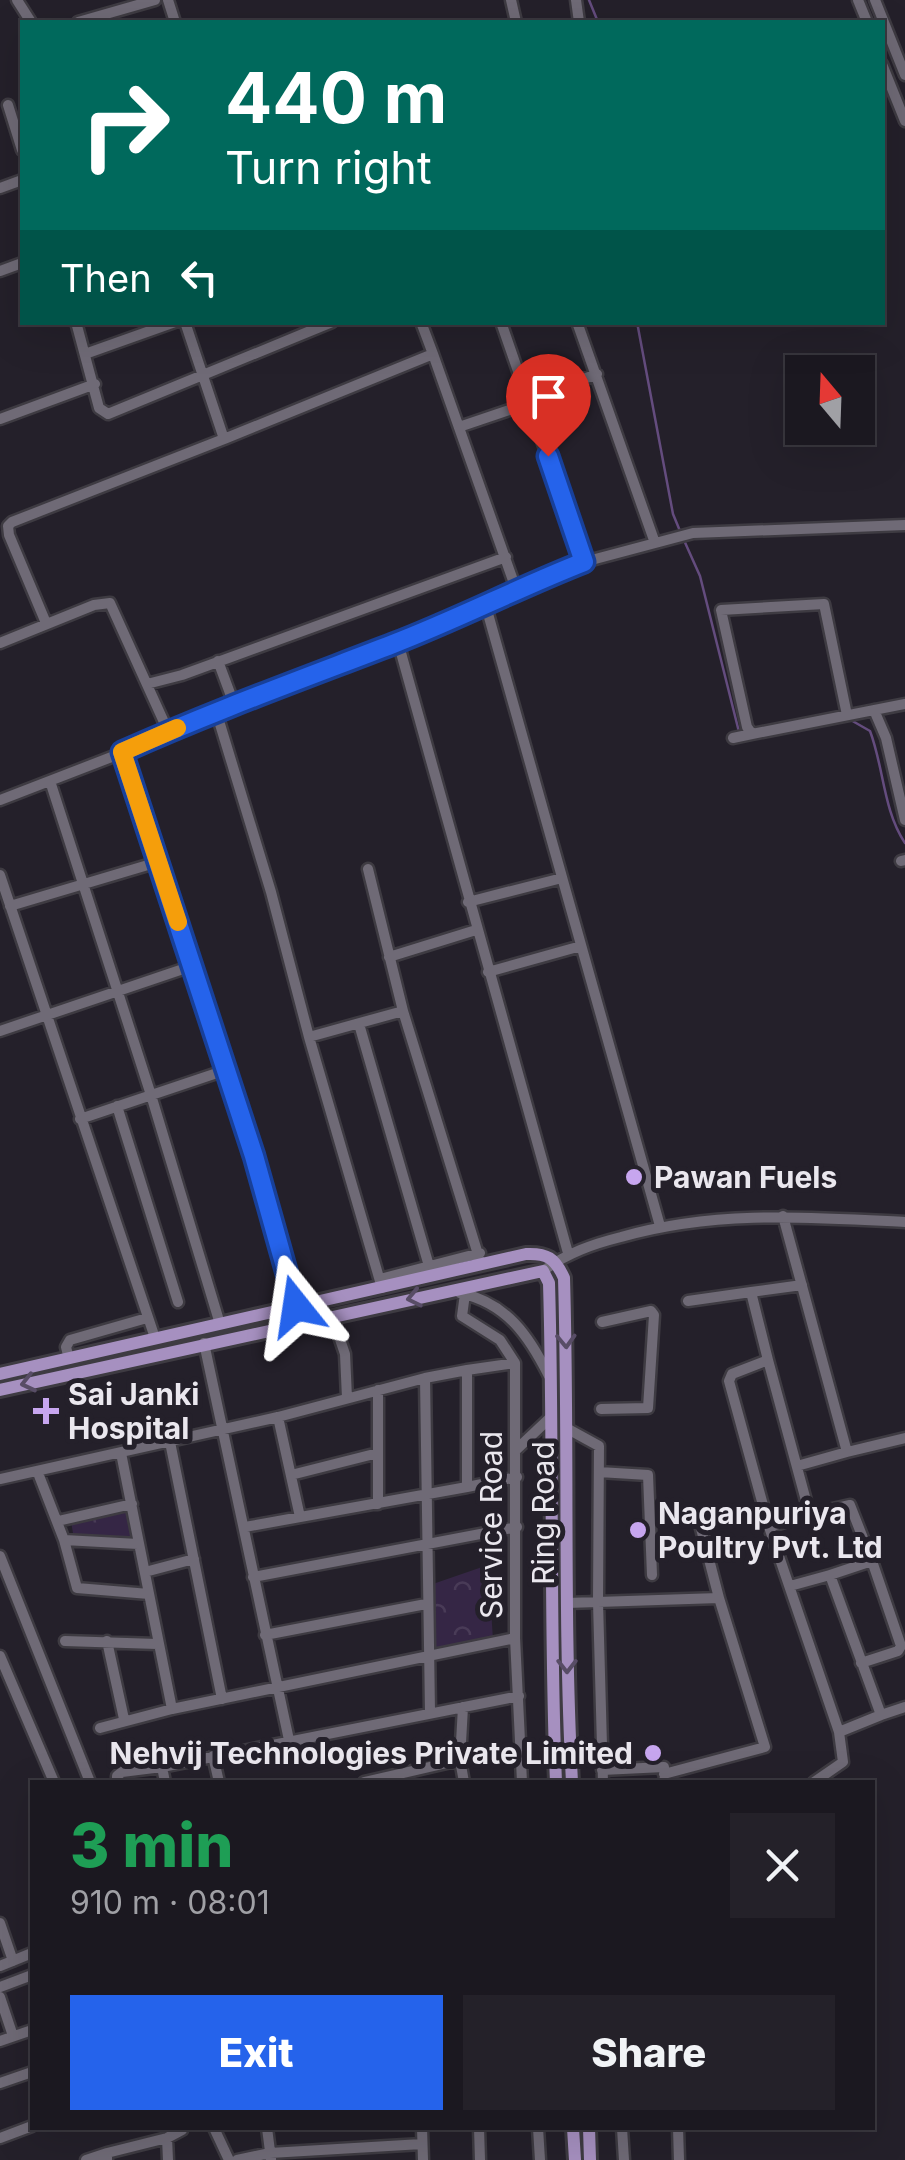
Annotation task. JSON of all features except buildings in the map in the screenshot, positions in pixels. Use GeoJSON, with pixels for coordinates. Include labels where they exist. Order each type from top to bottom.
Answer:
{"type":"FeatureCollection","features":[{"type":"Feature","properties":{"kind":"main road"},"geometry":{"type":"LineString","coordinates":[[0,1374],[481,1259],[542,1253],[562,1257]]}},
{"type":"Feature","properties":{"kind":"main road","name":"Ring Road"},"geometry":{"type":"LineString","coordinates":[[562,1257],[568,1429],[567,1692],[572,1780]]}},
{"type":"Feature","properties":{"kind":"main road"},"geometry":{"type":"LineString","coordinates":[[0,1390],[544,1271]]}},
{"type":"Feature","properties":{"kind":"main road","name":"Ring Road"},"geometry":{"type":"LineString","coordinates":[[544,1271],[549,1283],[552,1382],[556,1780]]}},
{"type":"Feature","properties":{"kind":"main road"},"geometry":{"type":"LineString","coordinates":[[573,2130],[575,2160]]}},
{"type":"Feature","properties":{"kind":"main road"},"geometry":{"type":"LineString","coordinates":[[588,2130],[590,2160]]}},
{"type":"Feature","properties":{"kind":"street"},"geometry":{"type":"LineString","coordinates":[[90,20],[154,0]]}},
{"type":"Feature","properties":{"kind":"street"},"geometry":{"type":"LineString","coordinates":[[885,25],[905,75]]}},
{"type":"Feature","properties":{"kind":"street"},"geometry":{"type":"LineString","coordinates":[[885,71],[904,116]]}},
{"type":"Feature","properties":{"kind":"street"},"geometry":{"type":"LineString","coordinates":[[8,105],[20,144]]}},
{"type":"Feature","properties":{"kind":"street"},"geometry":{"type":"LineString","coordinates":[[77,325],[99,408],[108,414],[325,325]]}},
{"type":"Feature","properties":{"kind":"street"},"geometry":{"type":"LineString","coordinates":[[85,354],[167,325]]}},
{"type":"Feature","properties":{"kind":"street"},"geometry":{"type":"LineString","coordinates":[[185,325],[224,438]]}},
{"type":"Feature","properties":{"kind":"street"},"geometry":{"type":"LineString","coordinates":[[422,325],[516,589]]}},
{"type":"Feature","properties":{"kind":"street"},"geometry":{"type":"LineString","coordinates":[[502,325],[584,562]]}},
{"type":"Feature","properties":{"kind":"street"},"geometry":{"type":"LineString","coordinates":[[578,325],[654,542]]}},
{"type":"Feature","properties":{"kind":"street"},"geometry":{"type":"LineString","coordinates":[[46,623],[9,535],[12,522],[433,354]]}},
{"type":"Feature","properties":{"kind":"street"},"geometry":{"type":"LineString","coordinates":[[460,428],[598,374]]}},
{"type":"Feature","properties":{"kind":"street"},"geometry":{"type":"LineString","coordinates":[[0,419],[95,384]]}},
{"type":"Feature","properties":{"kind":"street"},"geometry":{"type":"LineString","coordinates":[[0,800],[216,710],[398,642],[584,562],[694,533],[905,525]]}},
{"type":"Feature","properties":{"kind":"street"},"geometry":{"type":"LineString","coordinates":[[147,684],[182,675],[506,558]]}},
{"type":"Feature","properties":{"kind":"street"},"geometry":{"type":"LineString","coordinates":[[0,643],[94,605],[110,604],[168,732]]}},
{"type":"Feature","properties":{"kind":"street"},"geometry":{"type":"LineString","coordinates":[[486,604],[660,1226]]}},
{"type":"Feature","properties":{"kind":"street"},"geometry":{"type":"LineString","coordinates":[[847,715],[824,604],[721,610],[747,727],[741,736],[905,704]]}},
{"type":"Feature","properties":{"kind":"street"},"geometry":{"type":"LineString","coordinates":[[398,642],[562,1257]]}},
{"type":"Feature","properties":{"kind":"street"},"geometry":{"type":"LineString","coordinates":[[218,661],[234,704]]}},
{"type":"Feature","properties":{"kind":"street"},"geometry":{"type":"LineString","coordinates":[[216,710],[381,1284],[429,1266],[481,1259],[403,1011],[368,870]]}},
{"type":"Feature","properties":{"kind":"street"},"geometry":{"type":"LineString","coordinates":[[874,710],[886,738],[905,820]]}},
{"type":"Feature","properties":{"kind":"street"},"geometry":{"type":"LineString","coordinates":[[122,752],[254,1156],[296,1306]]}},
{"type":"Feature","properties":{"kind":"street"},"geometry":{"type":"LineString","coordinates":[[50,781],[220,1324]]}},
{"type":"Feature","properties":{"kind":"street"},"geometry":{"type":"LineString","coordinates":[[10,906],[158,862]]}},
{"type":"Feature","properties":{"kind":"street"},"geometry":{"type":"LineString","coordinates":[[0,875],[44,1016],[155,1338]]}},
{"type":"Feature","properties":{"kind":"street"},"geometry":{"type":"LineString","coordinates":[[468,902],[562,878]]}},
{"type":"Feature","properties":{"kind":"street"},"geometry":{"type":"LineString","coordinates":[[389,957],[476,930]]}},
{"type":"Feature","properties":{"kind":"street"},"geometry":{"type":"LineString","coordinates":[[488,972],[581,946]]}},
{"type":"Feature","properties":{"kind":"street"},"geometry":{"type":"LineString","coordinates":[[0,1031],[192,966]]}},
{"type":"Feature","properties":{"kind":"street"},"geometry":{"type":"LineString","coordinates":[[308,1037],[403,1011]]}},
{"type":"Feature","properties":{"kind":"street"},"geometry":{"type":"LineString","coordinates":[[359,1024],[429,1266]]}},
{"type":"Feature","properties":{"kind":"street"},"geometry":{"type":"LineString","coordinates":[[80,1118],[226,1070]]}},
{"type":"Feature","properties":{"kind":"street"},"geometry":{"type":"LineString","coordinates":[[117,1106],[178,1302]]}},
{"type":"Feature","properties":{"kind":"street"},"geometry":{"type":"LineString","coordinates":[[784,1216],[847,1452]]}},
{"type":"Feature","properties":{"kind":"street"},"geometry":{"type":"LineString","coordinates":[[544,1271],[562,1257],[660,1226],[723,1217],[905,1222]]}},
{"type":"Feature","properties":{"kind":"street"},"geometry":{"type":"LineString","coordinates":[[688,1301],[802,1285]]}},
{"type":"Feature","properties":{"kind":"street"},"geometry":{"type":"LineString","coordinates":[[450,1290],[492,1304],[508,1315],[524,1332],[552,1382]]}},
{"type":"Feature","properties":{"kind":"street"},"geometry":{"type":"LineString","coordinates":[[751,1292],[808,1508],[806,1515]]}},
{"type":"Feature","properties":{"kind":"street"},"geometry":{"type":"LineString","coordinates":[[0,1479],[278,1417],[425,1378],[515,1363],[500,1340],[462,1316],[465,1294]]}},
{"type":"Feature","properties":{"kind":"street"},"geometry":{"type":"LineString","coordinates":[[601,1409],[648,1408],[654,1315],[651,1311],[602,1322]]}},
{"type":"Feature","properties":{"kind":"street"},"geometry":{"type":"LineString","coordinates":[[332,1316],[345,1354],[347,1398]]}},
{"type":"Feature","properties":{"kind":"street"},"geometry":{"type":"LineString","coordinates":[[69,1359],[66,1346],[70,1340],[147,1318]]}},
{"type":"Feature","properties":{"kind":"street"},"geometry":{"type":"LineString","coordinates":[[204,1343],[289,1740]]}},
{"type":"Feature","properties":{"kind":"street"},"geometry":{"type":"LineString","coordinates":[[768,1360],[732,1374],[729,1381],[769,1527],[839,1732],[843,1762],[817,1780]]}},
{"type":"Feature","properties":{"kind":"street","name":"Service Road"},"geometry":{"type":"LineString","coordinates":[[515,1363],[515,1638],[522,1780]]}},
{"type":"Feature","properties":{"kind":"street"},"geometry":{"type":"LineString","coordinates":[[466,1487],[467,1370]]}},
{"type":"Feature","properties":{"kind":"street"},"geometry":{"type":"LineString","coordinates":[[425,1378],[430,1712]]}},
{"type":"Feature","properties":{"kind":"street"},"geometry":{"type":"LineString","coordinates":[[378,1390],[378,1504]]}},
{"type":"Feature","properties":{"kind":"street"},"geometry":{"type":"LineString","coordinates":[[517,1449],[552,1416]]}},
{"type":"Feature","properties":{"kind":"street"},"geometry":{"type":"LineString","coordinates":[[278,1417],[300,1518]]}},
{"type":"Feature","properties":{"kind":"street"},"geometry":{"type":"LineString","coordinates":[[568,1429],[599,1446],[602,1776],[664,1767],[664,1778],[765,1747],[697,1512]]}},
{"type":"Feature","properties":{"kind":"street"},"geometry":{"type":"LineString","coordinates":[[797,1466],[905,1438]]}},
{"type":"Feature","properties":{"kind":"street"},"geometry":{"type":"LineString","coordinates":[[170,1442],[222,1699]]}},
{"type":"Feature","properties":{"kind":"street"},"geometry":{"type":"LineString","coordinates":[[121,1453],[172,1709]]}},
{"type":"Feature","properties":{"kind":"street"},"geometry":{"type":"LineString","coordinates":[[291,1475],[378,1454]]}},
{"type":"Feature","properties":{"kind":"street"},"geometry":{"type":"LineString","coordinates":[[38,1472],[58,1521],[77,1588],[149,1594]]}},
{"type":"Feature","properties":{"kind":"street"},"geometry":{"type":"LineString","coordinates":[[598,1472],[648,1476],[652,1575]]}},
{"type":"Feature","properties":{"kind":"street"},"geometry":{"type":"LineString","coordinates":[[246,1527],[517,1477]]}},
{"type":"Feature","properties":{"kind":"street"},"geometry":{"type":"LineString","coordinates":[[58,1521],[132,1504]]}},
{"type":"Feature","properties":{"kind":"street"},"geometry":{"type":"LineString","coordinates":[[769,1527],[850,1505],[902,1646],[898,1651],[861,1663]]}},
{"type":"Feature","properties":{"kind":"street"},"geometry":{"type":"LineString","coordinates":[[254,1577],[516,1527]]}},
{"type":"Feature","properties":{"kind":"street"},"geometry":{"type":"LineString","coordinates":[[64,1540],[138,1544]]}},
{"type":"Feature","properties":{"kind":"street"},"geometry":{"type":"LineString","coordinates":[[0,1556],[89,1780]]}},
{"type":"Feature","properties":{"kind":"street"},"geometry":{"type":"LineString","coordinates":[[145,1572],[194,1559]]}},
{"type":"Feature","properties":{"kind":"street"},"geometry":{"type":"LineString","coordinates":[[790,1586],[872,1561]]}},
{"type":"Feature","properties":{"kind":"street"},"geometry":{"type":"LineString","coordinates":[[830,1574],[881,1714]]}},
{"type":"Feature","properties":{"kind":"street"},"geometry":{"type":"LineString","coordinates":[[568,1603],[719,1598]]}},
{"type":"Feature","properties":{"kind":"street"},"geometry":{"type":"LineString","coordinates":[[265,1634],[426,1604]]}},
{"type":"Feature","properties":{"kind":"street"},"geometry":{"type":"LineString","coordinates":[[100,1728],[124,1719],[515,1638]]}},
{"type":"Feature","properties":{"kind":"street"},"geometry":{"type":"LineString","coordinates":[[66,1641],[158,1644]]}},
{"type":"Feature","properties":{"kind":"street"},"geometry":{"type":"LineString","coordinates":[[107,1641],[124,1719]]}},
{"type":"Feature","properties":{"kind":"street"},"geometry":{"type":"LineString","coordinates":[[0,1656],[53,1780]]}},
{"type":"Feature","properties":{"kind":"street"},"geometry":{"type":"LineString","coordinates":[[117,1780],[122,1772],[519,1696]]}},
{"type":"Feature","properties":{"kind":"street"},"geometry":{"type":"LineString","coordinates":[[463,1707],[460,1760],[464,1780]]}},
{"type":"Feature","properties":{"kind":"street"},"geometry":{"type":"LineString","coordinates":[[839,1732],[905,1708]]}},
{"type":"Feature","properties":{"kind":"street"},"geometry":{"type":"LineString","coordinates":[[213,1756],[219,1780]]}},
{"type":"Feature","properties":{"kind":"street"},"geometry":{"type":"LineString","coordinates":[[407,1778],[460,1760]]}},
{"type":"Feature","properties":{"kind":"street"},"geometry":{"type":"LineString","coordinates":[[162,1767],[165,1780]]}},
{"type":"Feature","properties":{"kind":"street"},"geometry":{"type":"LineString","coordinates":[[0,1923],[14,1961]]}},
{"type":"Feature","properties":{"kind":"street"},"geometry":{"type":"LineString","coordinates":[[0,1966],[30,1954]]}},
{"type":"Feature","properties":{"kind":"street"},"geometry":{"type":"LineString","coordinates":[[0,1987],[30,1975]]}},
{"type":"Feature","properties":{"kind":"street"},"geometry":{"type":"LineString","coordinates":[[0,1997],[13,2036]]}},
{"type":"Feature","properties":{"kind":"street"},"geometry":{"type":"LineString","coordinates":[[0,2040],[30,2031]]}},
{"type":"Feature","properties":{"kind":"street"},"geometry":{"type":"LineString","coordinates":[[0,2083],[30,2073]]}},
{"type":"Feature","properties":{"kind":"street"},"geometry":{"type":"LineString","coordinates":[[0,2138],[30,2127]]}},
{"type":"Feature","properties":{"kind":"street"},"geometry":{"type":"LineString","coordinates":[[86,2160],[168,2138],[182,2130]]}},
{"type":"Feature","properties":{"kind":"street"},"geometry":{"type":"LineString","coordinates":[[215,2130],[229,2160]]}},
{"type":"Feature","properties":{"kind":"street"},"geometry":{"type":"LineString","coordinates":[[267,2130],[270,2157]]}},
{"type":"Feature","properties":{"kind":"street"},"geometry":{"type":"LineString","coordinates":[[422,2130],[423,2160]]}},
{"type":"Feature","properties":{"kind":"street"},"geometry":{"type":"LineString","coordinates":[[478,2130],[480,2160]]}},
{"type":"Feature","properties":{"kind":"street"},"geometry":{"type":"LineString","coordinates":[[538,2130],[540,2160]]}},
{"type":"Feature","properties":{"kind":"street"},"geometry":{"type":"LineString","coordinates":[[622,2130],[624,2160]]}},
{"type":"Feature","properties":{"kind":"street"},"geometry":{"type":"LineString","coordinates":[[678,2130],[679,2160]]}},
{"type":"Feature","properties":{"kind":"street"},"geometry":{"type":"LineString","coordinates":[[168,2138],[168,2160]]}},
{"type":"Feature","properties":{"kind":"street"},"geometry":{"type":"LineString","coordinates":[[237,2160],[368,2154],[422,2144]]}},
{"type":"Feature","properties":{"kind":"green space"},"geometry":{"type":"Polygon","coordinates":[[[131,1509],[135,1542],[74,1539],[71,1521],[131,1509]]]}},
{"type":"Feature","properties":{"kind":"green space"},"geometry":{"type":"Polygon","coordinates":[[[488,1565],[493,1640],[435,1648],[433,1584],[488,1565]]]}},
{"type":"Feature","properties":{"kind":"waterway"},"geometry":{"type":"LineString","coordinates":[[589,0],[597,20]]}},
{"type":"Feature","properties":{"kind":"waterway"},"geometry":{"type":"LineString","coordinates":[[638,325],[673,514],[680,531]]}},
{"type":"Feature","properties":{"kind":"waterway"},"geometry":{"type":"LineString","coordinates":[[683,538],[700,576],[739,732]]}},
{"type":"Feature","properties":{"kind":"waterway"},"geometry":{"type":"LineString","coordinates":[[849,719],[870,731],[892,817],[905,843]]}},
{"type":"Feature","properties":{"kind":"slow traffic"},"geometry":{"type":"LineString","coordinates":[[177,728],[122,752],[178,922]]}},
{"type":"Feature","properties":{"kind":"place","name":"Pawan Fuels"},"geometry":{"type":"Point","coordinates":[634,1177]}},
{"type":"Feature","properties":{"kind":"place","name":"Sai Janki Hospital"},"geometry":{"type":"Point","coordinates":[46,1411]}},
{"type":"Feature","properties":{"kind":"place","name":"Naganpuriya Poultry Pvt. Ltd"},"geometry":{"type":"Point","coordinates":[638,1530]}},
{"type":"Feature","properties":{"kind":"place","name":"Nehvij Technologies Private Limited"},"geometry":{"type":"Point","coordinates":[653,1753]}},
{"type":"Feature","properties":{"kind":"route"},"geometry":{"type":"LineString","coordinates":[[296,1306],[254,1156],[122,752],[216,710],[398,642],[584,562],[548,456]]}}]}
